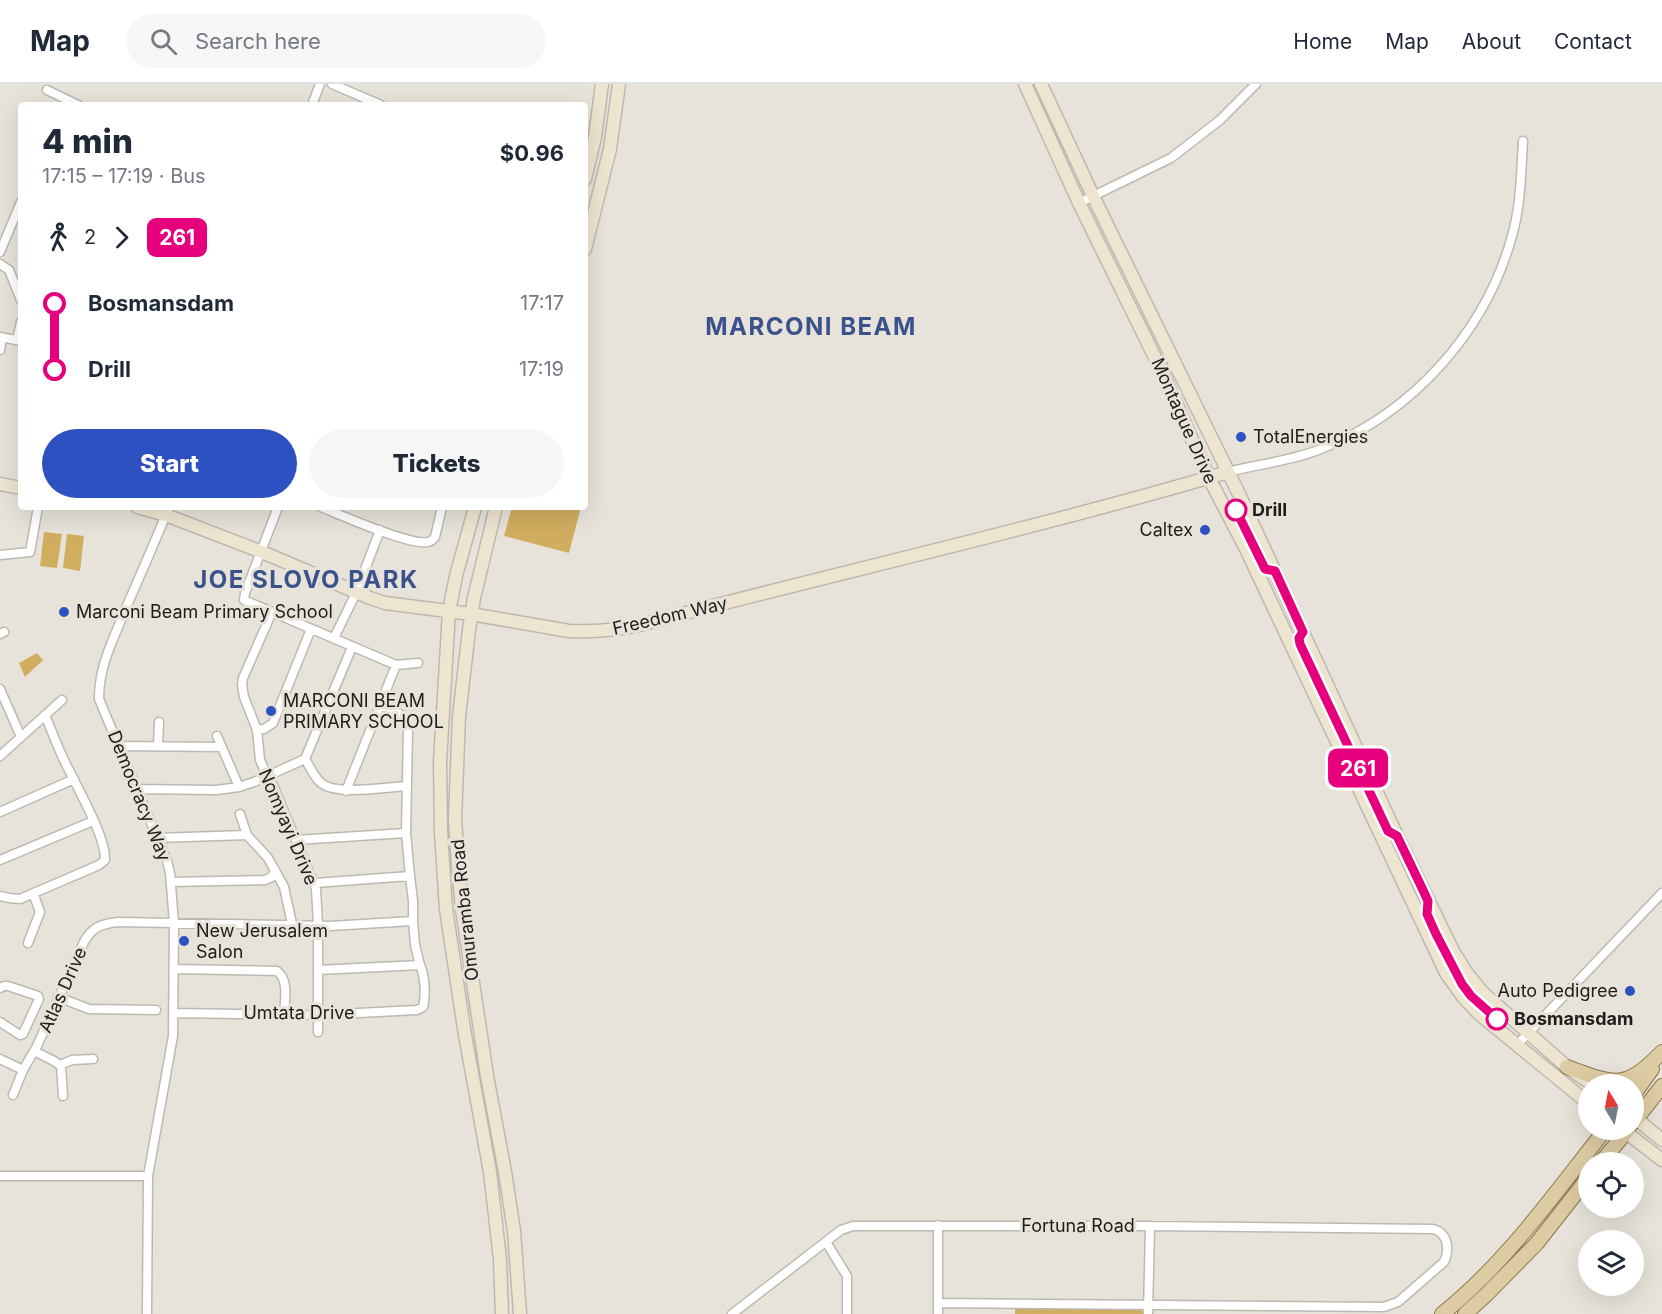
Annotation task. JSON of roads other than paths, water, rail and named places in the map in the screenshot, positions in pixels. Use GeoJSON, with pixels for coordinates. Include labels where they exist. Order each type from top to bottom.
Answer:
{"type":"FeatureCollection","features":[{"type":"Feature","properties":{"kind":"main road"},"geometry":{"type":"LineString","coordinates":[[588,166],[595,137],[602,84]]}},
{"type":"Feature","properties":{"kind":"main road"},"geometry":{"type":"LineString","coordinates":[[588,237],[610,149],[619,84]]}},
{"type":"Feature","properties":{"kind":"main road","name":"Montague Drive"},"geometry":{"type":"LineString","coordinates":[[1025,84],[1164,376],[1209,478],[1246,549],[1443,967],[1464,998],[1478,1013],[1578,1095]]}},
{"type":"Feature","properties":{"kind":"main road","name":"Montague Drive"},"geometry":{"type":"LineString","coordinates":[[1041,84],[1228,472],[1453,951],[1482,992],[1578,1074]]}},
{"type":"Feature","properties":{"kind":"main road","name":"Freedom Way"},"geometry":{"type":"LineString","coordinates":[[167,511],[356,593],[385,603],[471,614],[569,631],[598,631],[630,627],[1002,534],[1228,472]]}},
{"type":"Feature","properties":{"kind":"main road"},"geometry":{"type":"LineString","coordinates":[[0,484],[18,487]]}},
{"type":"Feature","properties":{"kind":"main road","name":"Omuramba Road"},"geometry":{"type":"LineString","coordinates":[[474,510],[449,611],[440,762],[441,832],[446,909],[463,1023],[490,1172],[500,1259],[502,1314]]}},
{"type":"Feature","properties":{"kind":"main road","name":"Omuramba Road"},"geometry":{"type":"LineString","coordinates":[[495,510],[471,614],[459,726],[455,819],[462,909],[514,1231],[520,1314]]}},
{"type":"Feature","properties":{"kind":"main road"},"geometry":{"type":"LineString","coordinates":[[1568,1067],[1605,1080],[1626,1080],[1641,1072],[1662,1052]]}},
{"type":"Feature","properties":{"kind":"main road"},"geometry":{"type":"LineString","coordinates":[[1644,1081],[1662,1057]]}},
{"type":"Feature","properties":{"kind":"main road"},"geometry":{"type":"LineString","coordinates":[[1644,1107],[1662,1086]]}},
{"type":"Feature","properties":{"kind":"main road"},"geometry":{"type":"LineString","coordinates":[[1644,1132],[1662,1140]]}},
{"type":"Feature","properties":{"kind":"main road"},"geometry":{"type":"LineString","coordinates":[[1442,1314],[1504,1255],[1597,1140]]}},
{"type":"Feature","properties":{"kind":"main road"},"geometry":{"type":"LineString","coordinates":[[1550,1201],[1613,1140]]}},
{"type":"Feature","properties":{"kind":"main road"},"geometry":{"type":"LineString","coordinates":[[1609,1152],[1618,1140]]}},
{"type":"Feature","properties":{"kind":"main road"},"geometry":{"type":"LineString","coordinates":[[1643,1140],[1662,1160]]}},
{"type":"Feature","properties":{"kind":"main road"},"geometry":{"type":"LineString","coordinates":[[1465,1314],[1537,1244],[1578,1191]]}},
{"type":"Feature","properties":{"kind":"main road"},"geometry":{"type":"LineString","coordinates":[[1471,1314],[1487,1294]]}},
{"type":"Feature","properties":{"kind":"street"},"geometry":{"type":"LineString","coordinates":[[313,102],[320,84]]}},
{"type":"Feature","properties":{"kind":"street"},"geometry":{"type":"LineString","coordinates":[[332,84],[374,102]]}},
{"type":"Feature","properties":{"kind":"street"},"geometry":{"type":"LineString","coordinates":[[1080,203],[1171,158],[1220,120],[1256,84]]}},
{"type":"Feature","properties":{"kind":"street"},"geometry":{"type":"LineString","coordinates":[[47,90],[63,102]]}},
{"type":"Feature","properties":{"kind":"street"},"geometry":{"type":"LineString","coordinates":[[1228,472],[1307,454],[1355,434],[1406,400],[1445,361],[1481,312],[1501,270],[1513,235],[1521,192],[1523,141]]}},
{"type":"Feature","properties":{"kind":"street"},"geometry":{"type":"LineString","coordinates":[[0,252],[17,221]]}},
{"type":"Feature","properties":{"kind":"street"},"geometry":{"type":"LineString","coordinates":[[0,264],[9,270],[18,292]]}},
{"type":"Feature","properties":{"kind":"street"},"geometry":{"type":"LineString","coordinates":[[0,350],[1,338],[18,340]]}},
{"type":"Feature","properties":{"kind":"street"},"geometry":{"type":"LineString","coordinates":[[0,555],[30,552],[37,510]]}},
{"type":"Feature","properties":{"kind":"street"},"geometry":{"type":"LineString","coordinates":[[277,510],[243,599],[396,665],[417,663]]}},
{"type":"Feature","properties":{"kind":"street"},"geometry":{"type":"LineString","coordinates":[[334,510],[380,530],[426,543],[435,537],[440,510]]}},
{"type":"Feature","properties":{"kind":"street","name":"Democracy Way"},"geometry":{"type":"LineString","coordinates":[[147,1314],[148,1176],[173,1036],[174,923],[171,882],[167,861],[99,699],[100,674],[109,649],[167,511]]}},
{"type":"Feature","properties":{"kind":"street"},"geometry":{"type":"LineString","coordinates":[[334,638],[356,593],[380,530]]}},
{"type":"Feature","properties":{"kind":"street","name":"Nomyayi Drive"},"geometry":{"type":"LineString","coordinates":[[272,612],[242,685],[244,697],[257,730],[260,760],[315,883],[318,925],[318,1032]]}},
{"type":"Feature","properties":{"kind":"street"},"geometry":{"type":"LineString","coordinates":[[257,730],[264,729],[273,723],[311,629]]}},
{"type":"Feature","properties":{"kind":"street"},"geometry":{"type":"LineString","coordinates":[[136,789],[216,790],[239,787],[305,759],[352,647]]}},
{"type":"Feature","properties":{"kind":"street"},"geometry":{"type":"LineString","coordinates":[[346,790],[396,665]]}},
{"type":"Feature","properties":{"kind":"street"},"geometry":{"type":"LineString","coordinates":[[0,689],[21,737]]}},
{"type":"Feature","properties":{"kind":"street"},"geometry":{"type":"LineString","coordinates":[[0,756],[62,700]]}},
{"type":"Feature","properties":{"kind":"street"},"geometry":{"type":"LineString","coordinates":[[318,970],[420,964],[414,938],[406,832],[407,720],[404,716],[381,705]]}},
{"type":"Feature","properties":{"kind":"street"},"geometry":{"type":"LineString","coordinates":[[0,896],[16,900],[102,864],[105,860],[105,851],[93,821],[45,715]]}},
{"type":"Feature","properties":{"kind":"street"},"geometry":{"type":"LineString","coordinates":[[158,746],[159,722]]}},
{"type":"Feature","properties":{"kind":"street"},"geometry":{"type":"LineString","coordinates":[[217,736],[239,787]]}},
{"type":"Feature","properties":{"kind":"street"},"geometry":{"type":"LineString","coordinates":[[119,746],[221,747]]}},
{"type":"Feature","properties":{"kind":"street"},"geometry":{"type":"LineString","coordinates":[[305,759],[319,782],[331,789],[407,786]]}},
{"type":"Feature","properties":{"kind":"street"},"geometry":{"type":"LineString","coordinates":[[0,812],[74,779]]}},
{"type":"Feature","properties":{"kind":"street"},"geometry":{"type":"LineString","coordinates":[[240,814],[247,835],[268,858],[287,897],[292,924]]}},
{"type":"Feature","properties":{"kind":"street"},"geometry":{"type":"LineString","coordinates":[[0,860],[93,821]]}},
{"type":"Feature","properties":{"kind":"street"},"geometry":{"type":"LineString","coordinates":[[296,840],[406,832]]}},
{"type":"Feature","properties":{"kind":"street"},"geometry":{"type":"LineString","coordinates":[[156,838],[247,835]]}},
{"type":"Feature","properties":{"kind":"street"},"geometry":{"type":"LineString","coordinates":[[171,882],[265,880],[272,877],[274,870]]}},
{"type":"Feature","properties":{"kind":"street"},"geometry":{"type":"LineString","coordinates":[[315,883],[410,876]]}},
{"type":"Feature","properties":{"kind":"street"},"geometry":{"type":"LineString","coordinates":[[28,943],[40,912],[33,893]]}},
{"type":"Feature","properties":{"kind":"street"},"geometry":{"type":"LineString","coordinates":[[1517,1045],[1662,893]]}},
{"type":"Feature","properties":{"kind":"street"},"geometry":{"type":"LineString","coordinates":[[174,923],[318,925],[413,921]]}},
{"type":"Feature","properties":{"kind":"street","name":"Atlas Drive"},"geometry":{"type":"LineString","coordinates":[[13,1095],[89,933],[97,927],[118,922],[174,923]]}},
{"type":"Feature","properties":{"kind":"street","name":"Umtata Drive"},"geometry":{"type":"LineString","coordinates":[[174,1013],[319,1015],[417,1010],[423,1007],[424,1000],[424,979],[420,964]]}},
{"type":"Feature","properties":{"kind":"street"},"geometry":{"type":"LineString","coordinates":[[174,969],[277,971],[283,978],[284,1014]]}},
{"type":"Feature","properties":{"kind":"street"},"geometry":{"type":"LineString","coordinates":[[0,988],[7,986],[38,996],[39,999],[23,1034],[20,1035],[0,1022]]}},
{"type":"Feature","properties":{"kind":"street"},"geometry":{"type":"LineString","coordinates":[[58,997],[89,1009],[156,1010]]}},
{"type":"Feature","properties":{"kind":"street"},"geometry":{"type":"LineString","coordinates":[[34,1051],[60,1065],[63,1071],[63,1096]]}},
{"type":"Feature","properties":{"kind":"street"},"geometry":{"type":"LineString","coordinates":[[0,1059],[23,1070]]}},
{"type":"Feature","properties":{"kind":"street"},"geometry":{"type":"LineString","coordinates":[[60,1065],[72,1060],[93,1059]]}},
{"type":"Feature","properties":{"kind":"street"},"geometry":{"type":"LineString","coordinates":[[0,1176],[148,1176]]}},
{"type":"Feature","properties":{"kind":"street"},"geometry":{"type":"LineString","coordinates":[[938,1225],[938,1314]]}},
{"type":"Feature","properties":{"kind":"street","name":"Fortuna Road"},"geometry":{"type":"LineString","coordinates":[[732,1314],[841,1230],[853,1226],[1433,1229],[1445,1236],[1446,1258],[1444,1262],[1398,1302],[1390,1306],[1228,1309]]}},
{"type":"Feature","properties":{"kind":"street"},"geometry":{"type":"LineString","coordinates":[[1148,1314],[1150,1226]]}},
{"type":"Feature","properties":{"kind":"street"},"geometry":{"type":"LineString","coordinates":[[826,1242],[847,1276],[848,1314]]}},
{"type":"Feature","properties":{"kind":"street"},"geometry":{"type":"LineString","coordinates":[[938,1303],[1148,1304],[1228,1309]]}},
{"type":"Feature","properties":{"kind":"place","name":"TotalEnergies"},"geometry":{"type":"Point","coordinates":[1241,437]}},
{"type":"Feature","properties":{"kind":"place","name":"Drill"},"geometry":{"type":"Point","coordinates":[1236,510]}},
{"type":"Feature","properties":{"kind":"place","name":"Caltex"},"geometry":{"type":"Point","coordinates":[1205,530]}},
{"type":"Feature","properties":{"kind":"place","name":"Marconi Beam Primary School"},"geometry":{"type":"Point","coordinates":[64,612]}},
{"type":"Feature","properties":{"kind":"place","name":"MARCONI BEAM PRIMARY SCHOOL"},"geometry":{"type":"Point","coordinates":[271,711]}},
{"type":"Feature","properties":{"kind":"place","name":"New Jerusalem Salon"},"geometry":{"type":"Point","coordinates":[184,941]}},
{"type":"Feature","properties":{"kind":"place","name":"Auto Pedigree"},"geometry":{"type":"Point","coordinates":[1630,991]}},
{"type":"Feature","properties":{"kind":"place","name":"Bosmansdam"},"geometry":{"type":"Point","coordinates":[1497,1019]}},
{"type":"Feature","properties":{"kind":"district","name":"MARCONI BEAM"},"geometry":{"type":"Point","coordinates":[811,327]}},
{"type":"Feature","properties":{"kind":"district","name":"JOE SLOVO PARK"},"geometry":{"type":"Point","coordinates":[306,580]}}]}
